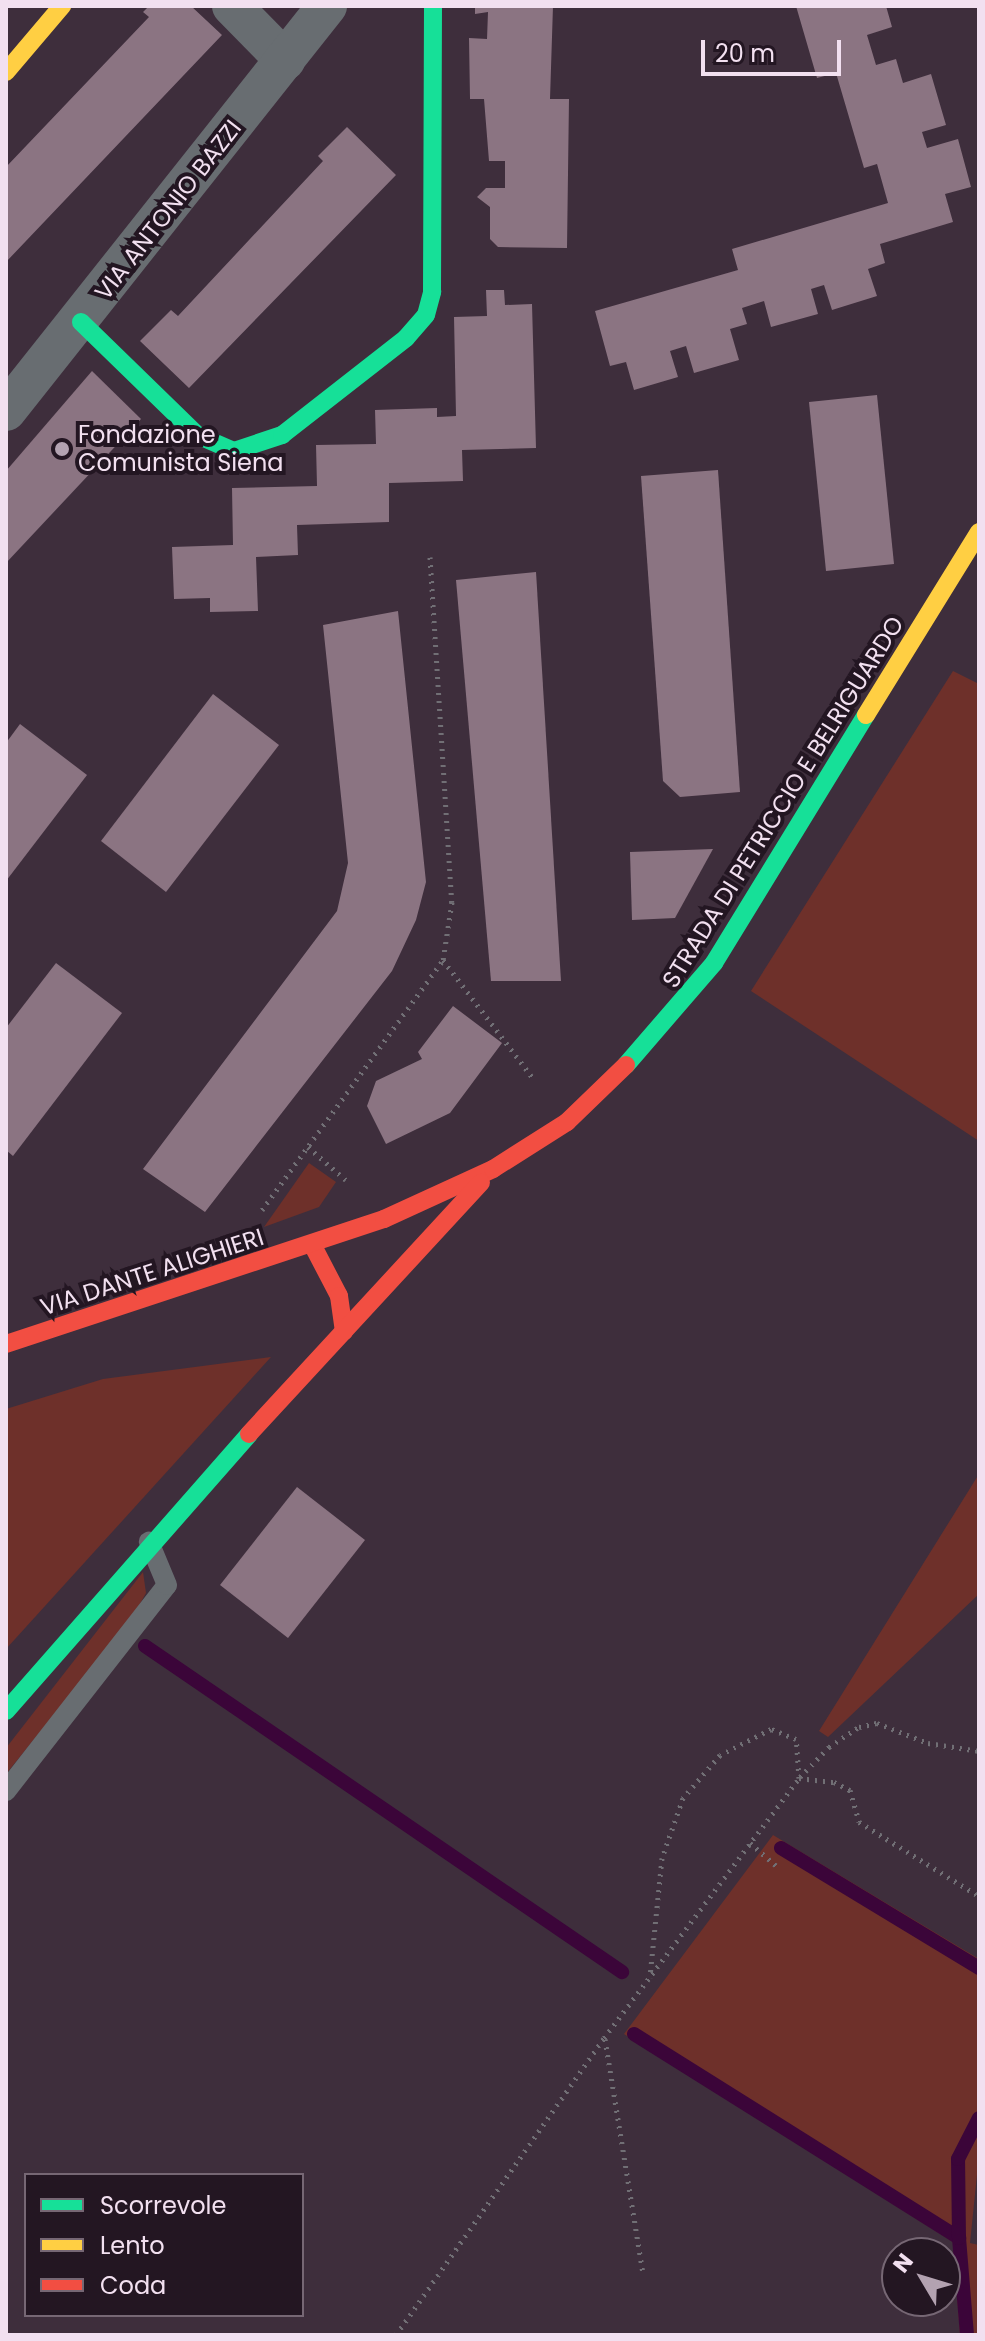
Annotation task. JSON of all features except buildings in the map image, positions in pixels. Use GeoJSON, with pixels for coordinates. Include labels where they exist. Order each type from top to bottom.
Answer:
{"type":"FeatureCollection","features":[{"type":"Feature","properties":{"kind":"street"},"geometry":{"type":"LineString","coordinates":[[6,72],[62,6]]}},
{"type":"Feature","properties":{"kind":"street"},"geometry":{"type":"LineString","coordinates":[[232,6],[285,60]]}},
{"type":"Feature","properties":{"kind":"street","name":"VIA ANTONIO BAZZI"},"geometry":{"type":"LineString","coordinates":[[6,411],[81,322],[327,6]]}},
{"type":"Feature","properties":{"kind":"street"},"geometry":{"type":"LineString","coordinates":[[81,322],[197,435],[234,451],[282,435],[406,338],[426,315],[432,292],[433,6]]}},
{"type":"Feature","properties":{"kind":"street","name":"STRADA DI PETRICCIO E BELRIGUARDO"},"geometry":{"type":"LineString","coordinates":[[313,1246],[493,1169],[567,1122],[697,988],[979,532]]}},
{"type":"Feature","properties":{"kind":"street","name":"STRADA DI PETRICCIO E BELRIGUARDO"},"geometry":{"type":"LineString","coordinates":[[6,1711],[149,1542],[493,1169]]}},
{"type":"Feature","properties":{"kind":"street"},"geometry":{"type":"LineString","coordinates":[[313,1246],[339,1296],[344,1332]]}},
{"type":"Feature","properties":{"kind":"street","name":"VIA DANTE ALIGHIERI"},"geometry":{"type":"LineString","coordinates":[[6,1344],[313,1246]]}},
{"type":"Feature","properties":{"kind":"lane"},"geometry":{"type":"LineString","coordinates":[[6,1791],[167,1585],[149,1542]]}},
{"type":"Feature","properties":{"kind":"path"},"geometry":{"type":"LineString","coordinates":[[256,1219],[443,960],[452,902],[430,557]]}},
{"type":"Feature","properties":{"kind":"path"},"geometry":{"type":"LineString","coordinates":[[443,960],[533,1078]]}},
{"type":"Feature","properties":{"kind":"path"},"geometry":{"type":"LineString","coordinates":[[308,1147],[346,1180]]}},
{"type":"Feature","properties":{"kind":"path"},"geometry":{"type":"LineString","coordinates":[[396,2335],[604,2038],[799,1778],[829,1747],[859,1727],[877,1723],[928,1743],[979,1751]]}},
{"type":"Feature","properties":{"kind":"path"},"geometry":{"type":"LineString","coordinates":[[650,1977],[662,1858],[683,1798],[720,1755],[771,1729],[796,1739],[799,1778]]}},
{"type":"Feature","properties":{"kind":"path"},"geometry":{"type":"LineString","coordinates":[[799,1778],[834,1782],[850,1790],[859,1822],[979,1896]]}},
{"type":"Feature","properties":{"kind":"path"},"geometry":{"type":"LineString","coordinates":[[750,1843],[776,1866]]}},
{"type":"Feature","properties":{"kind":"path"},"geometry":{"type":"LineString","coordinates":[[604,2038],[643,2273]]}},
{"type":"Feature","properties":{"kind":"shaded area"},"geometry":{"type":"Polygon","coordinates":[[[953,671],[979,684],[979,1141],[751,991],[953,671]]]}},
{"type":"Feature","properties":{"kind":"shaded area"},"geometry":{"type":"Polygon","coordinates":[[[309,1163],[336,1182],[319,1207],[264,1227],[309,1163]]]}},
{"type":"Feature","properties":{"kind":"shaded area"},"geometry":{"type":"Polygon","coordinates":[[[271,1357],[6,1649],[6,1409],[103,1379],[271,1357]]]}},
{"type":"Feature","properties":{"kind":"shaded area"},"geometry":{"type":"Polygon","coordinates":[[[979,1474],[979,1594],[828,1737],[819,1731],[979,1474]]]}},
{"type":"Feature","properties":{"kind":"shaded area"},"geometry":{"type":"Polygon","coordinates":[[[143,1572],[146,1593],[132,1618],[6,1774],[6,1748],[143,1572]]]}},
{"type":"Feature","properties":{"kind":"shaded area"},"geometry":{"type":"Polygon","coordinates":[[[773,1835],[979,1959],[979,2155],[970,2243],[979,2245],[979,2335],[960,2335],[961,2237],[945,2237],[624,2034],[773,1835]]]}},
{"type":"Feature","properties":{"kind":"waterway"},"geometry":{"type":"LineString","coordinates":[[145,1646],[622,1972]]}},
{"type":"Feature","properties":{"kind":"waterway"},"geometry":{"type":"LineString","coordinates":[[781,1848],[979,1968]]}},
{"type":"Feature","properties":{"kind":"waterway"},"geometry":{"type":"LineString","coordinates":[[634,2034],[959,2238],[967,2335]]}},
{"type":"Feature","properties":{"kind":"waterway"},"geometry":{"type":"LineString","coordinates":[[959,2237],[958,2159],[979,2118]]}},
{"type":"Feature","properties":{"kind":"traffic: fast"},"geometry":{"type":"LineString","coordinates":[[81,322],[197,435],[234,451],[282,435],[406,338],[426,315],[432,292],[433,6]]}},
{"type":"Feature","properties":{"kind":"traffic: fast"},"geometry":{"type":"LineString","coordinates":[[626,1065],[714,963],[866,715]]}},
{"type":"Feature","properties":{"kind":"traffic: fast"},"geometry":{"type":"LineString","coordinates":[[6,1711],[249,1434]]}},
{"type":"Feature","properties":{"kind":"traffic: slow"},"geometry":{"type":"LineString","coordinates":[[6,72],[62,6]]}},
{"type":"Feature","properties":{"kind":"traffic: slow"},"geometry":{"type":"LineString","coordinates":[[866,715],[979,532]]}},
{"type":"Feature","properties":{"kind":"traffic: jam"},"geometry":{"type":"LineString","coordinates":[[6,1344],[384,1219],[493,1169],[567,1122],[626,1065]]}},
{"type":"Feature","properties":{"kind":"traffic: jam"},"geometry":{"type":"LineString","coordinates":[[249,1434],[481,1183]]}},
{"type":"Feature","properties":{"kind":"traffic: jam"},"geometry":{"type":"LineString","coordinates":[[313,1246],[339,1296],[344,1332]]}},
{"type":"Feature","properties":{"kind":"place","name":"Fondazione Comunista Siena"},"geometry":{"type":"Point","coordinates":[62,449]}}]}
